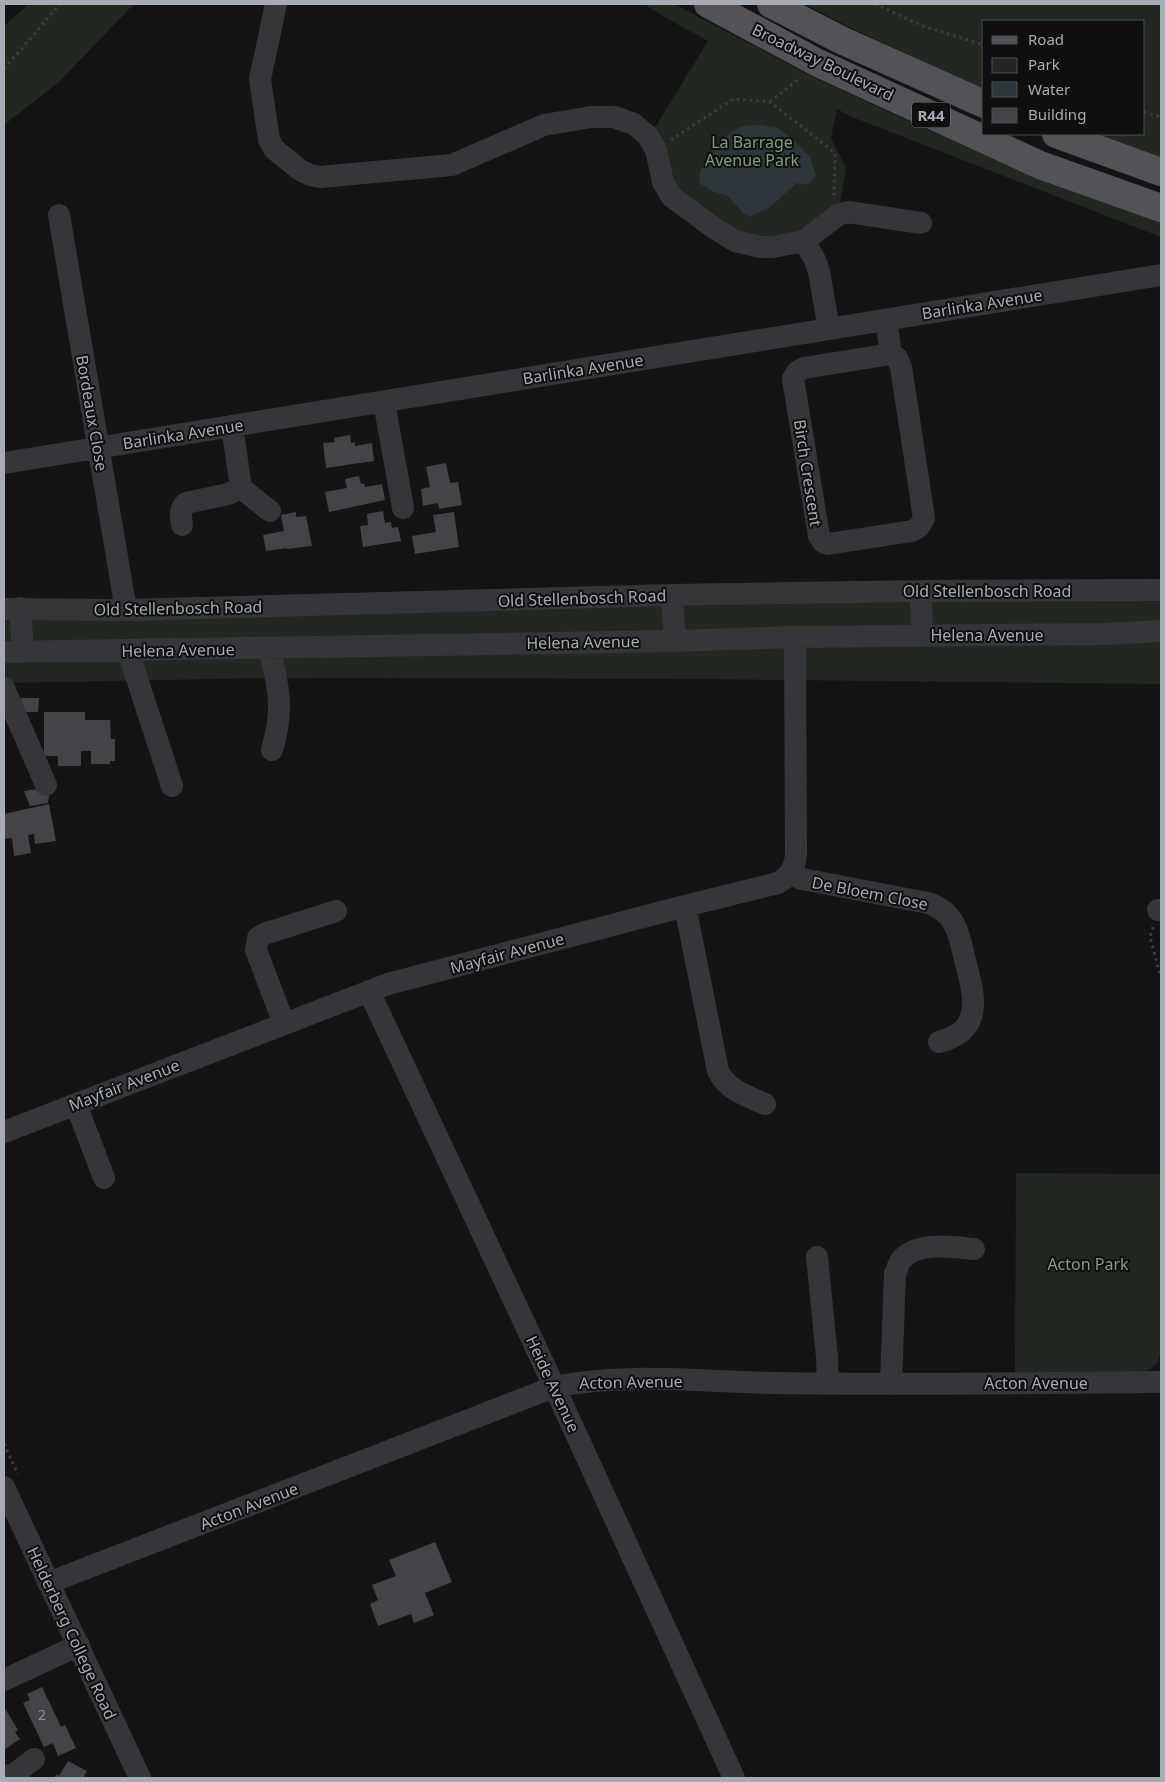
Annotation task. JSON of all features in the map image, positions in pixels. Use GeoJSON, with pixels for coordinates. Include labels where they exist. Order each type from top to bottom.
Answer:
{"type":"FeatureCollection","features":[{"type":"Feature","properties":{"kind":"main road","name":"Broadway Boulevard"},"geometry":{"type":"LineString","coordinates":[[708,4],[818,63],[1040,165],[1161,208]]}},
{"type":"Feature","properties":{"kind":"main road","name":"Broadway Boulevard"},"geometry":{"type":"LineString","coordinates":[[771,4],[841,40],[982,103]]}},
{"type":"Feature","properties":{"kind":"main road"},"geometry":{"type":"LineString","coordinates":[[1059,135],[1161,172]]}},
{"type":"Feature","properties":{"kind":"street"},"geometry":{"type":"LineString","coordinates":[[276,4],[260,79],[269,140],[274,149],[305,173],[320,177],[452,165],[544,124],[591,117],[614,117],[634,124],[648,136],[656,150],[664,182],[672,197],[724,235],[736,241],[760,247],[773,247],[804,241],[843,213],[854,212],[920,223]]}},
{"type":"Feature","properties":{"kind":"street","name":"Bordeaux Close"},"geometry":{"type":"LineString","coordinates":[[59,215],[126,610]]}},
{"type":"Feature","properties":{"kind":"street"},"geometry":{"type":"LineString","coordinates":[[804,241],[815,260],[819,272],[829,329]]}},
{"type":"Feature","properties":{"kind":"street","name":"Barlinka Avenue"},"geometry":{"type":"LineString","coordinates":[[4,463],[1161,275]]}},
{"type":"Feature","properties":{"kind":"street","name":"Birch Crescent"},"geometry":{"type":"LineString","coordinates":[[886,320],[891,354],[897,358],[901,367],[924,518],[920,527],[912,531],[828,544],[823,542],[819,536],[793,379],[794,375],[804,368],[891,354]]}},
{"type":"Feature","properties":{"kind":"street"},"geometry":{"type":"LineString","coordinates":[[384,402],[403,508]]}},
{"type":"Feature","properties":{"kind":"street"},"geometry":{"type":"LineString","coordinates":[[232,426],[241,488],[270,511]]}},
{"type":"Feature","properties":{"kind":"street"},"geometry":{"type":"LineString","coordinates":[[182,525],[180,512],[186,503],[228,494],[241,488]]}},
{"type":"Feature","properties":{"kind":"street","name":"Old Stellenbosch Road"},"geometry":{"type":"LineString","coordinates":[[12,609],[126,610],[672,595],[1161,590]]}},
{"type":"Feature","properties":{"kind":"street"},"geometry":{"type":"LineString","coordinates":[[921,591],[922,635]]}},
{"type":"Feature","properties":{"kind":"street"},"geometry":{"type":"LineString","coordinates":[[672,595],[675,641]]}},
{"type":"Feature","properties":{"kind":"street"},"geometry":{"type":"LineString","coordinates":[[12,609],[13,652]]}},
{"type":"Feature","properties":{"kind":"street","name":"Helena Avenue"},"geometry":{"type":"LineString","coordinates":[[13,652],[675,641],[795,636],[1106,634],[1161,631]]}},
{"type":"Feature","properties":{"kind":"street"},"geometry":{"type":"LineString","coordinates":[[790,874],[796,861],[795,636]]}},
{"type":"Feature","properties":{"kind":"street"},"geometry":{"type":"LineString","coordinates":[[269,648],[278,684],[279,714],[272,750]]}},
{"type":"Feature","properties":{"kind":"street"},"geometry":{"type":"LineString","coordinates":[[128,651],[172,786]]}},
{"type":"Feature","properties":{"kind":"street"},"geometry":{"type":"LineString","coordinates":[[4,688],[46,785]]}},
{"type":"Feature","properties":{"kind":"street","name":"Mayfair Avenue"},"geometry":{"type":"LineString","coordinates":[[4,1132],[396,982],[778,883],[790,874]]}},
{"type":"Feature","properties":{"kind":"street","name":"De Bloem Close"},"geometry":{"type":"LineString","coordinates":[[790,874],[802,880],[928,903],[941,908],[946,913],[956,926],[974,998],[974,1008],[966,1025],[952,1038],[939,1042]]}},
{"type":"Feature","properties":{"kind":"street"},"geometry":{"type":"LineString","coordinates":[[686,906],[718,1071],[721,1078],[730,1087],[765,1104]]}},
{"type":"Feature","properties":{"kind":"street"},"geometry":{"type":"LineString","coordinates":[[284,1024],[256,950],[258,938],[264,934],[336,911]]}},
{"type":"Feature","properties":{"kind":"street","name":"Heide Avenue"},"geometry":{"type":"LineString","coordinates":[[369,991],[734,1778]]}},
{"type":"Feature","properties":{"kind":"street"},"geometry":{"type":"LineString","coordinates":[[76,1104],[104,1178]]}},
{"type":"Feature","properties":{"kind":"street"},"geometry":{"type":"LineString","coordinates":[[891,1384],[895,1274],[900,1261],[908,1254],[931,1247],[974,1249]]}},
{"type":"Feature","properties":{"kind":"street"},"geometry":{"type":"LineString","coordinates":[[817,1257],[828,1383]]}},
{"type":"Feature","properties":{"kind":"street","name":"Acton Avenue"},"geometry":{"type":"LineString","coordinates":[[48,1583],[554,1387],[574,1383],[627,1379],[891,1384],[1161,1382]]}},
{"type":"Feature","properties":{"kind":"street","name":"Helderberg College Road"},"geometry":{"type":"LineString","coordinates":[[4,1488],[140,1778]]}},
{"type":"Feature","properties":{"kind":"street"},"geometry":{"type":"LineString","coordinates":[[4,1680],[79,1646]]}},
{"type":"Feature","properties":{"kind":"street"},"geometry":{"type":"LineString","coordinates":[[4,1776],[13,1776],[34,1759]]}},
{"type":"Feature","properties":{"kind":"path"},"geometry":{"type":"LineString","coordinates":[[4,69],[60,4]]}},
{"type":"Feature","properties":{"kind":"path"},"geometry":{"type":"LineString","coordinates":[[875,4],[923,26],[982,44]]}},
{"type":"Feature","properties":{"kind":"path"},"geometry":{"type":"LineString","coordinates":[[770,102],[818,63]]}},
{"type":"Feature","properties":{"kind":"path"},"geometry":{"type":"LineString","coordinates":[[656,150],[733,99],[770,102],[835,154],[834,218]]}},
{"type":"Feature","properties":{"kind":"path"},"geometry":{"type":"LineString","coordinates":[[1145,112],[1161,117]]}},
{"type":"Feature","properties":{"kind":"path"},"geometry":{"type":"LineString","coordinates":[[1160,910],[1150,937],[1161,978]]}},
{"type":"Feature","properties":{"kind":"green space"},"geometry":{"type":"Polygon","coordinates":[[[29,4],[134,4],[59,82],[4,125],[4,26],[29,4]]]}},
{"type":"Feature","properties":{"kind":"green space","name":"La Barrage Avenue Park"},"geometry":{"type":"Polygon","coordinates":[[[644,4],[674,4],[815,78],[924,128],[1035,177],[1161,221],[1161,237],[852,117],[837,109],[831,138],[846,168],[840,204],[804,231],[771,239],[750,236],[727,227],[671,183],[654,129],[708,41],[644,4]]]}},
{"type":"Feature","properties":{"kind":"green space"},"geometry":{"type":"Polygon","coordinates":[[[805,4],[1161,4],[1161,157],[1100,135],[1145,135],[1145,20],[982,20],[982,89],[849,27],[805,4]]]}},
{"type":"Feature","properties":{"kind":"green space"},"geometry":{"type":"Polygon","coordinates":[[[945,601],[1161,601],[1161,684],[686,679],[272,678],[4,683],[4,619],[945,601]]]}},
{"type":"Feature","properties":{"kind":"green space","name":"Acton Park"},"geometry":{"type":"Polygon","coordinates":[[[1016,1173],[1161,1174],[1160,1354],[1158,1361],[1152,1368],[1144,1372],[1015,1372],[1016,1173]]]}},
{"type":"Feature","properties":{"kind":"water"},"geometry":{"type":"Polygon","coordinates":[[[761,125],[778,128],[790,137],[810,157],[816,175],[808,185],[797,183],[770,207],[750,217],[743,213],[728,196],[712,191],[699,183],[700,174],[712,150],[726,136],[741,127],[761,125]]]}},
{"type":"Feature","properties":{"kind":"building"},"geometry":{"type":"Polygon","coordinates":[[[350,435],[351,443],[355,442],[355,446],[372,443],[374,461],[326,468],[323,443],[335,442],[334,438],[350,435]]]}},
{"type":"Feature","properties":{"kind":"building"},"geometry":{"type":"Polygon","coordinates":[[[446,463],[450,483],[458,482],[462,505],[439,509],[438,503],[423,506],[421,489],[430,487],[426,467],[446,463]]]}},
{"type":"Feature","properties":{"kind":"building"},"geometry":{"type":"Polygon","coordinates":[[[359,476],[361,484],[364,483],[365,487],[382,484],[385,500],[329,512],[325,492],[347,488],[345,479],[359,476]]]}},
{"type":"Feature","properties":{"kind":"building"},"geometry":{"type":"Polygon","coordinates":[[[383,511],[385,523],[391,522],[392,528],[398,527],[401,541],[363,547],[360,526],[368,525],[367,514],[383,511]]]}},
{"type":"Feature","properties":{"kind":"building"},"geometry":{"type":"Polygon","coordinates":[[[296,512],[296,517],[306,516],[312,546],[266,551],[263,535],[284,531],[281,515],[296,512]]]}},
{"type":"Feature","properties":{"kind":"building"},"geometry":{"type":"Polygon","coordinates":[[[454,512],[459,547],[415,554],[412,536],[436,532],[433,515],[454,512]]]}},
{"type":"Feature","properties":{"kind":"building"},"geometry":{"type":"Polygon","coordinates":[[[21,698],[39,698],[38,712],[22,712],[21,698]]]}},
{"type":"Feature","properties":{"kind":"building"},"geometry":{"type":"Polygon","coordinates":[[[44,712],[85,712],[85,720],[110,720],[111,739],[115,739],[115,761],[110,761],[110,764],[91,764],[91,751],[81,751],[81,766],[58,766],[58,756],[44,756],[44,712]]]}},
{"type":"Feature","properties":{"kind":"building"},"geometry":{"type":"Polygon","coordinates":[[[50,787],[48,803],[30,806],[24,791],[50,787]]]}},
{"type":"Feature","properties":{"kind":"building"},"geometry":{"type":"Polygon","coordinates":[[[49,804],[56,841],[35,844],[34,834],[28,835],[31,853],[14,856],[12,838],[4,839],[4,814],[49,804]]]}},
{"type":"Feature","properties":{"kind":"building"},"geometry":{"type":"Polygon","coordinates":[[[435,1542],[452,1582],[425,1593],[434,1615],[414,1623],[411,1614],[378,1626],[370,1604],[378,1600],[372,1585],[396,1576],[389,1560],[435,1542]]]}},
{"type":"Feature","properties":{"kind":"building"},"geometry":{"type":"Polygon","coordinates":[[[42,1687],[61,1727],[65,1725],[76,1748],[58,1756],[53,1743],[44,1747],[23,1703],[30,1700],[27,1694],[42,1687]]]}},
{"type":"Feature","properties":{"kind":"building"},"geometry":{"type":"Polygon","coordinates":[[[4,1707],[18,1730],[15,1732],[20,1739],[4,1750],[4,1707]]]}},
{"type":"Feature","properties":{"kind":"building"},"geometry":{"type":"Polygon","coordinates":[[[68,1761],[87,1771],[83,1778],[54,1778],[57,1774],[59,1776],[68,1761]]]}}]}
